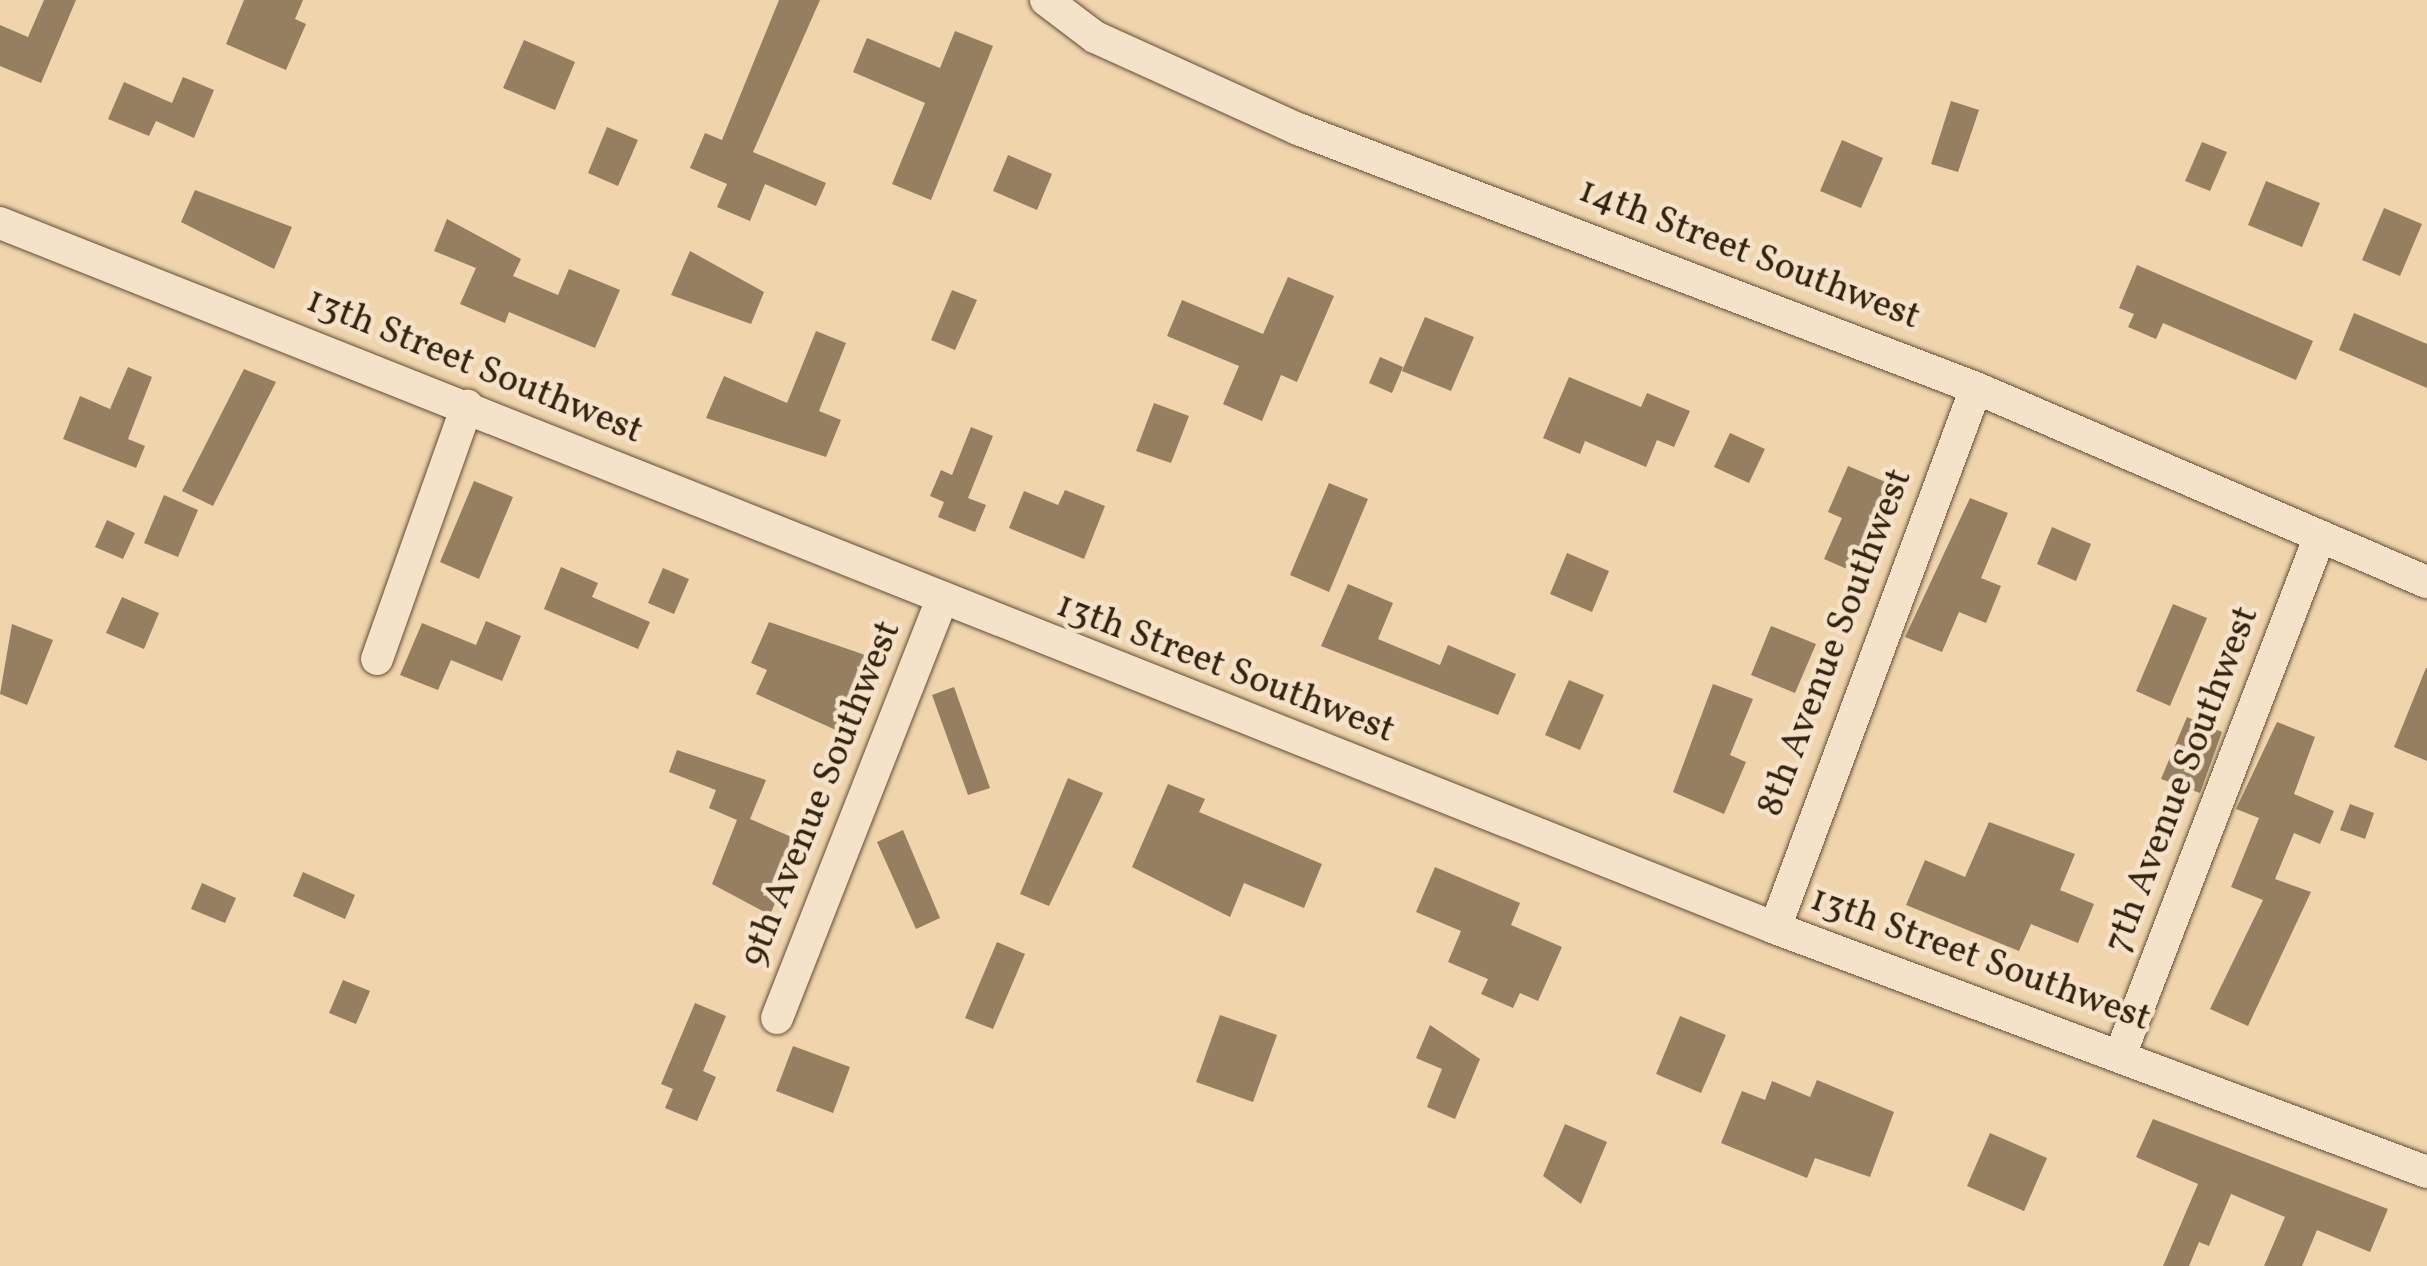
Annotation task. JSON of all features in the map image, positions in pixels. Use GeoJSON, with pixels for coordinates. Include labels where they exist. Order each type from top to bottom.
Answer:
{"type":"FeatureCollection","features":[{"type":"Feature","properties":{"kind":"street","name":"14th Street Southwest"},"geometry":{"type":"LineString","coordinates":[[1046,0],[1095,37],[1298,130],[1976,388],[2427,582]]}},
{"type":"Feature","properties":{"kind":"street","name":"13th Street Southwest"},"geometry":{"type":"LineString","coordinates":[[0,222],[1774,928],[2120,1053],[2427,1172]]}},
{"type":"Feature","properties":{"kind":"street","name":"8th Avenue Southwest"},"geometry":{"type":"LineString","coordinates":[[1774,928],[1976,388]]}},
{"type":"Feature","properties":{"kind":"street"},"geometry":{"type":"LineString","coordinates":[[377,659],[467,406]]}},
{"type":"Feature","properties":{"kind":"street","name":"7th Avenue Southwest"},"geometry":{"type":"LineString","coordinates":[[2120,1053],[2320,536]]}},
{"type":"Feature","properties":{"kind":"street","name":"9th Avenue Southwest"},"geometry":{"type":"LineString","coordinates":[[777,1018],[942,600]]}},
{"type":"Feature","properties":{"kind":"building"},"geometry":{"type":"Polygon","coordinates":[[[44,0],[76,0],[41,83],[0,66],[0,25],[28,37],[44,0]]]}},
{"type":"Feature","properties":{"kind":"building"},"geometry":{"type":"Polygon","coordinates":[[[244,0],[303,0],[295,19],[306,24],[286,70],[226,44],[244,0]]]}},
{"type":"Feature","properties":{"kind":"building"},"geometry":{"type":"Polygon","coordinates":[[[779,0],[820,0],[753,152],[826,183],[816,206],[765,184],[750,221],[717,207],[727,184],[690,168],[705,133],[722,140],[779,0]]]}},
{"type":"Feature","properties":{"kind":"building"},"geometry":{"type":"Polygon","coordinates":[[[955,31],[993,46],[931,200],[892,184],[925,103],[853,72],[867,38],[940,68],[955,31]]]}},
{"type":"Feature","properties":{"kind":"building"},"geometry":{"type":"Polygon","coordinates":[[[524,40],[575,62],[555,110],[503,88],[524,40]]]}},
{"type":"Feature","properties":{"kind":"building"},"geometry":{"type":"Polygon","coordinates":[[[183,77],[214,90],[194,138],[156,121],[149,136],[108,119],[124,82],[172,103],[183,77]]]}},
{"type":"Feature","properties":{"kind":"building"},"geometry":{"type":"Polygon","coordinates":[[[1951,101],[1979,110],[1958,172],[1931,164],[1951,101]]]}},
{"type":"Feature","properties":{"kind":"building"},"geometry":{"type":"Polygon","coordinates":[[[607,127],[638,140],[618,186],[588,173],[607,127]]]}},
{"type":"Feature","properties":{"kind":"building"},"geometry":{"type":"Polygon","coordinates":[[[1842,140],[1883,158],[1861,208],[1820,191],[1842,140]]]}},
{"type":"Feature","properties":{"kind":"building"},"geometry":{"type":"Polygon","coordinates":[[[2202,142],[2227,152],[2210,191],[2185,181],[2202,142]]]}},
{"type":"Feature","properties":{"kind":"building"},"geometry":{"type":"Polygon","coordinates":[[[1008,155],[1052,174],[1037,210],[993,191],[1008,155]]]}},
{"type":"Feature","properties":{"kind":"building"},"geometry":{"type":"Polygon","coordinates":[[[2266,181],[2320,203],[2302,247],[2248,225],[2266,181]]]}},
{"type":"Feature","properties":{"kind":"building"},"geometry":{"type":"Polygon","coordinates":[[[195,190],[292,227],[274,269],[181,222],[195,190]]]}},
{"type":"Feature","properties":{"kind":"building"},"geometry":{"type":"Polygon","coordinates":[[[2384,208],[2422,224],[2400,276],[2362,260],[2384,208]]]}},
{"type":"Feature","properties":{"kind":"building"},"geometry":{"type":"Polygon","coordinates":[[[447,219],[521,259],[513,276],[558,295],[569,269],[620,290],[595,348],[509,312],[505,323],[460,304],[476,268],[434,251],[447,219]]]}},
{"type":"Feature","properties":{"kind":"building"},"geometry":{"type":"Polygon","coordinates":[[[690,251],[764,292],[751,324],[671,295],[690,251]]]}},
{"type":"Feature","properties":{"kind":"building"},"geometry":{"type":"Polygon","coordinates":[[[2137,265],[2313,341],[2296,380],[2163,323],[2156,339],[2128,327],[2134,314],[2119,308],[2137,265]]]}},
{"type":"Feature","properties":{"kind":"building"},"geometry":{"type":"Polygon","coordinates":[[[1288,277],[1334,296],[1297,382],[1281,375],[1262,421],[1223,404],[1239,366],[1167,336],[1182,300],[1263,334],[1288,277]]]}},
{"type":"Feature","properties":{"kind":"building"},"geometry":{"type":"Polygon","coordinates":[[[952,290],[977,300],[955,350],[931,340],[952,290]]]}},
{"type":"Feature","properties":{"kind":"building"},"geometry":{"type":"Polygon","coordinates":[[[2354,313],[2427,344],[2427,388],[2339,350],[2354,313]]]}},
{"type":"Feature","properties":{"kind":"building"},"geometry":{"type":"Polygon","coordinates":[[[1425,317],[1474,337],[1451,391],[1402,371],[1425,317]]]}},
{"type":"Feature","properties":{"kind":"building"},"geometry":{"type":"Polygon","coordinates":[[[816,331],[846,343],[819,411],[841,420],[826,457],[706,418],[724,376],[787,403],[816,331]]]}},
{"type":"Feature","properties":{"kind":"building"},"geometry":{"type":"Polygon","coordinates":[[[1380,357],[1403,367],[1392,393],[1369,383],[1380,357]]]}},
{"type":"Feature","properties":{"kind":"building"},"geometry":{"type":"Polygon","coordinates":[[[128,367],[152,377],[128,439],[145,446],[136,468],[63,439],[80,396],[110,409],[128,367]]]}},
{"type":"Feature","properties":{"kind":"building"},"geometry":{"type":"Polygon","coordinates":[[[244,369],[276,382],[213,506],[182,491],[244,369]]]}},
{"type":"Feature","properties":{"kind":"building"},"geometry":{"type":"Polygon","coordinates":[[[1569,377],[1641,407],[1647,393],[1690,411],[1674,447],[1657,440],[1646,467],[1585,441],[1580,454],[1543,438],[1569,377]]]}},
{"type":"Feature","properties":{"kind":"building"},"geometry":{"type":"Polygon","coordinates":[[[1154,403],[1189,416],[1171,463],[1136,451],[1154,403]]]}},
{"type":"Feature","properties":{"kind":"building"},"geometry":{"type":"Polygon","coordinates":[[[971,427],[993,436],[968,498],[986,505],[975,532],[938,517],[944,502],[930,496],[941,470],[952,475],[971,427]]]}},
{"type":"Feature","properties":{"kind":"building"},"geometry":{"type":"Polygon","coordinates":[[[1730,433],[1765,449],[1749,483],[1714,467],[1730,433]]]}},
{"type":"Feature","properties":{"kind":"building"},"geometry":{"type":"Polygon","coordinates":[[[1848,466],[1888,483],[1856,573],[1824,559],[1842,518],[1828,512],[1848,466]]]}},
{"type":"Feature","properties":{"kind":"building"},"geometry":{"type":"Polygon","coordinates":[[[474,481],[513,497],[479,579],[440,562],[474,481]]]}},
{"type":"Feature","properties":{"kind":"building"},"geometry":{"type":"Polygon","coordinates":[[[1329,483],[1368,499],[1329,592],[1290,575],[1329,483]]]}},
{"type":"Feature","properties":{"kind":"building"},"geometry":{"type":"Polygon","coordinates":[[[1065,490],[1105,506],[1084,559],[1009,528],[1024,491],[1058,505],[1065,490]]]}},
{"type":"Feature","properties":{"kind":"building"},"geometry":{"type":"Polygon","coordinates":[[[164,495],[198,510],[178,557],[144,543],[164,495]]]}},
{"type":"Feature","properties":{"kind":"building"},"geometry":{"type":"Polygon","coordinates":[[[1970,498],[2008,513],[1981,578],[2001,586],[1986,623],[1959,612],[1942,652],[1905,637],[1970,498]]]}},
{"type":"Feature","properties":{"kind":"building"},"geometry":{"type":"Polygon","coordinates":[[[107,520],[135,533],[123,559],[95,547],[107,520]]]}},
{"type":"Feature","properties":{"kind":"building"},"geometry":{"type":"Polygon","coordinates":[[[2052,527],[2091,544],[2076,581],[2037,564],[2052,527]]]}},
{"type":"Feature","properties":{"kind":"building"},"geometry":{"type":"Polygon","coordinates":[[[1567,553],[1609,571],[1592,612],[1550,594],[1567,553]]]}},
{"type":"Feature","properties":{"kind":"building"},"geometry":{"type":"Polygon","coordinates":[[[561,567],[598,583],[592,597],[650,622],[638,649],[544,609],[561,567]]]}},
{"type":"Feature","properties":{"kind":"building"},"geometry":{"type":"Polygon","coordinates":[[[663,568],[689,579],[674,614],[648,603],[663,568]]]}},
{"type":"Feature","properties":{"kind":"building"},"geometry":{"type":"Polygon","coordinates":[[[1348,584],[1393,603],[1378,639],[1440,665],[1448,645],[1516,674],[1498,715],[1321,646],[1348,584]]]}},
{"type":"Feature","properties":{"kind":"building"},"geometry":{"type":"Polygon","coordinates":[[[122,597],[159,613],[144,649],[106,633],[122,597]]]}},
{"type":"Feature","properties":{"kind":"building"},"geometry":{"type":"Polygon","coordinates":[[[2173,604],[2207,618],[2170,706],[2136,691],[2173,604]]]}},
{"type":"Feature","properties":{"kind":"building"},"geometry":{"type":"Polygon","coordinates":[[[486,621],[521,636],[502,681],[451,660],[438,690],[400,675],[422,623],[476,645],[486,621]]]}},
{"type":"Feature","properties":{"kind":"building"},"geometry":{"type":"Polygon","coordinates":[[[769,622],[871,657],[838,731],[756,694],[767,670],[751,663],[769,622]]]}},
{"type":"Feature","properties":{"kind":"building"},"geometry":{"type":"Polygon","coordinates":[[[12,624],[53,640],[27,705],[0,694],[12,624]]]}},
{"type":"Feature","properties":{"kind":"building"},"geometry":{"type":"Polygon","coordinates":[[[1771,626],[1816,644],[1795,693],[1751,675],[1771,626]]]}},
{"type":"Feature","properties":{"kind":"building"},"geometry":{"type":"Polygon","coordinates":[[[2427,668],[2427,761],[2394,747],[2427,668]]]}},
{"type":"Feature","properties":{"kind":"building"},"geometry":{"type":"Polygon","coordinates":[[[1569,680],[1604,695],[1580,750],[1545,735],[1569,680]]]}},
{"type":"Feature","properties":{"kind":"building"},"geometry":{"type":"Polygon","coordinates":[[[1713,684],[1753,699],[1730,755],[1746,762],[1724,814],[1673,792],[1713,684]]]}},
{"type":"Feature","properties":{"kind":"building"},"geometry":{"type":"Polygon","coordinates":[[[954,687],[990,788],[968,795],[932,695],[954,687]]]}},
{"type":"Feature","properties":{"kind":"building"},"geometry":{"type":"Polygon","coordinates":[[[2187,717],[2222,732],[2200,793],[2161,779],[2187,717]]]}},
{"type":"Feature","properties":{"kind":"building"},"geometry":{"type":"Polygon","coordinates":[[[2277,722],[2315,737],[2294,794],[2334,811],[2320,844],[2294,833],[2275,879],[2311,892],[2248,1026],[2210,1009],[2263,900],[2231,887],[2259,818],[2236,809],[2277,722]]]}},
{"type":"Feature","properties":{"kind":"building"},"geometry":{"type":"Polygon","coordinates":[[[677,750],[766,780],[750,819],[801,841],[770,915],[712,884],[737,820],[709,808],[716,790],[669,772],[677,750]]]}},
{"type":"Feature","properties":{"kind":"building"},"geometry":{"type":"Polygon","coordinates":[[[1068,778],[1103,793],[1049,906],[1020,894],[1068,778]]]}},
{"type":"Feature","properties":{"kind":"building"},"geometry":{"type":"Polygon","coordinates":[[[1168,784],[1205,799],[1199,812],[1322,864],[1304,908],[1244,883],[1230,917],[1132,867],[1168,784]]]}},
{"type":"Feature","properties":{"kind":"building"},"geometry":{"type":"Polygon","coordinates":[[[2350,804],[2374,813],[2365,839],[2340,830],[2350,804]]]}},
{"type":"Feature","properties":{"kind":"building"},"geometry":{"type":"Polygon","coordinates":[[[1989,822],[2075,854],[2060,890],[2094,904],[2078,943],[2031,924],[2019,951],[1906,905],[1925,860],[1965,877],[1989,822]]]}},
{"type":"Feature","properties":{"kind":"building"},"geometry":{"type":"Polygon","coordinates":[[[903,830],[940,918],[916,929],[877,842],[903,830]]]}},
{"type":"Feature","properties":{"kind":"building"},"geometry":{"type":"Polygon","coordinates":[[[1435,867],[1520,903],[1511,925],[1562,947],[1538,1001],[1520,993],[1513,1008],[1481,994],[1488,979],[1448,962],[1461,931],[1416,912],[1435,867]]]}},
{"type":"Feature","properties":{"kind":"building"},"geometry":{"type":"Polygon","coordinates":[[[303,872],[355,895],[345,919],[293,896],[303,872]]]}},
{"type":"Feature","properties":{"kind":"building"},"geometry":{"type":"Polygon","coordinates":[[[202,883],[236,898],[225,923],[191,909],[202,883]]]}},
{"type":"Feature","properties":{"kind":"building"},"geometry":{"type":"Polygon","coordinates":[[[997,942],[1025,954],[993,1029],[965,1018],[997,942]]]}},
{"type":"Feature","properties":{"kind":"building"},"geometry":{"type":"Polygon","coordinates":[[[343,980],[370,991],[356,1024],[329,1013],[343,980]]]}},
{"type":"Feature","properties":{"kind":"building"},"geometry":{"type":"Polygon","coordinates":[[[695,1003],[726,1016],[703,1071],[716,1077],[697,1121],[665,1108],[673,1089],[661,1084],[695,1003]]]}},
{"type":"Feature","properties":{"kind":"building"},"geometry":{"type":"Polygon","coordinates":[[[1220,1015],[1277,1035],[1253,1102],[1196,1082],[1220,1015]]]}},
{"type":"Feature","properties":{"kind":"building"},"geometry":{"type":"Polygon","coordinates":[[[1680,1016],[1726,1035],[1701,1093],[1656,1074],[1680,1016]]]}},
{"type":"Feature","properties":{"kind":"building"},"geometry":{"type":"Polygon","coordinates":[[[1430,1025],[1480,1059],[1455,1119],[1427,1107],[1442,1069],[1416,1058],[1430,1025]]]}},
{"type":"Feature","properties":{"kind":"building"},"geometry":{"type":"Polygon","coordinates":[[[793,1046],[850,1067],[833,1113],[776,1091],[793,1046]]]}},
{"type":"Feature","properties":{"kind":"building"},"geometry":{"type":"Polygon","coordinates":[[[1817,1080],[1894,1112],[1870,1177],[1815,1158],[1807,1178],[1721,1143],[1742,1091],[1765,1100],[1772,1081],[1810,1097],[1817,1080]]]}},
{"type":"Feature","properties":{"kind":"building"},"geometry":{"type":"Polygon","coordinates":[[[2153,1119],[2388,1209],[2370,1252],[2317,1230],[2302,1266],[2264,1266],[2285,1217],[2231,1194],[2209,1246],[2199,1242],[2189,1266],[2163,1266],[2198,1184],[2136,1157],[2153,1119]]]}},
{"type":"Feature","properties":{"kind":"building"},"geometry":{"type":"Polygon","coordinates":[[[1565,1124],[1607,1142],[1581,1204],[1543,1176],[1565,1124]]]}},
{"type":"Feature","properties":{"kind":"building"},"geometry":{"type":"Polygon","coordinates":[[[1990,1133],[2047,1158],[2024,1211],[1967,1186],[1990,1133]]]}}]}
